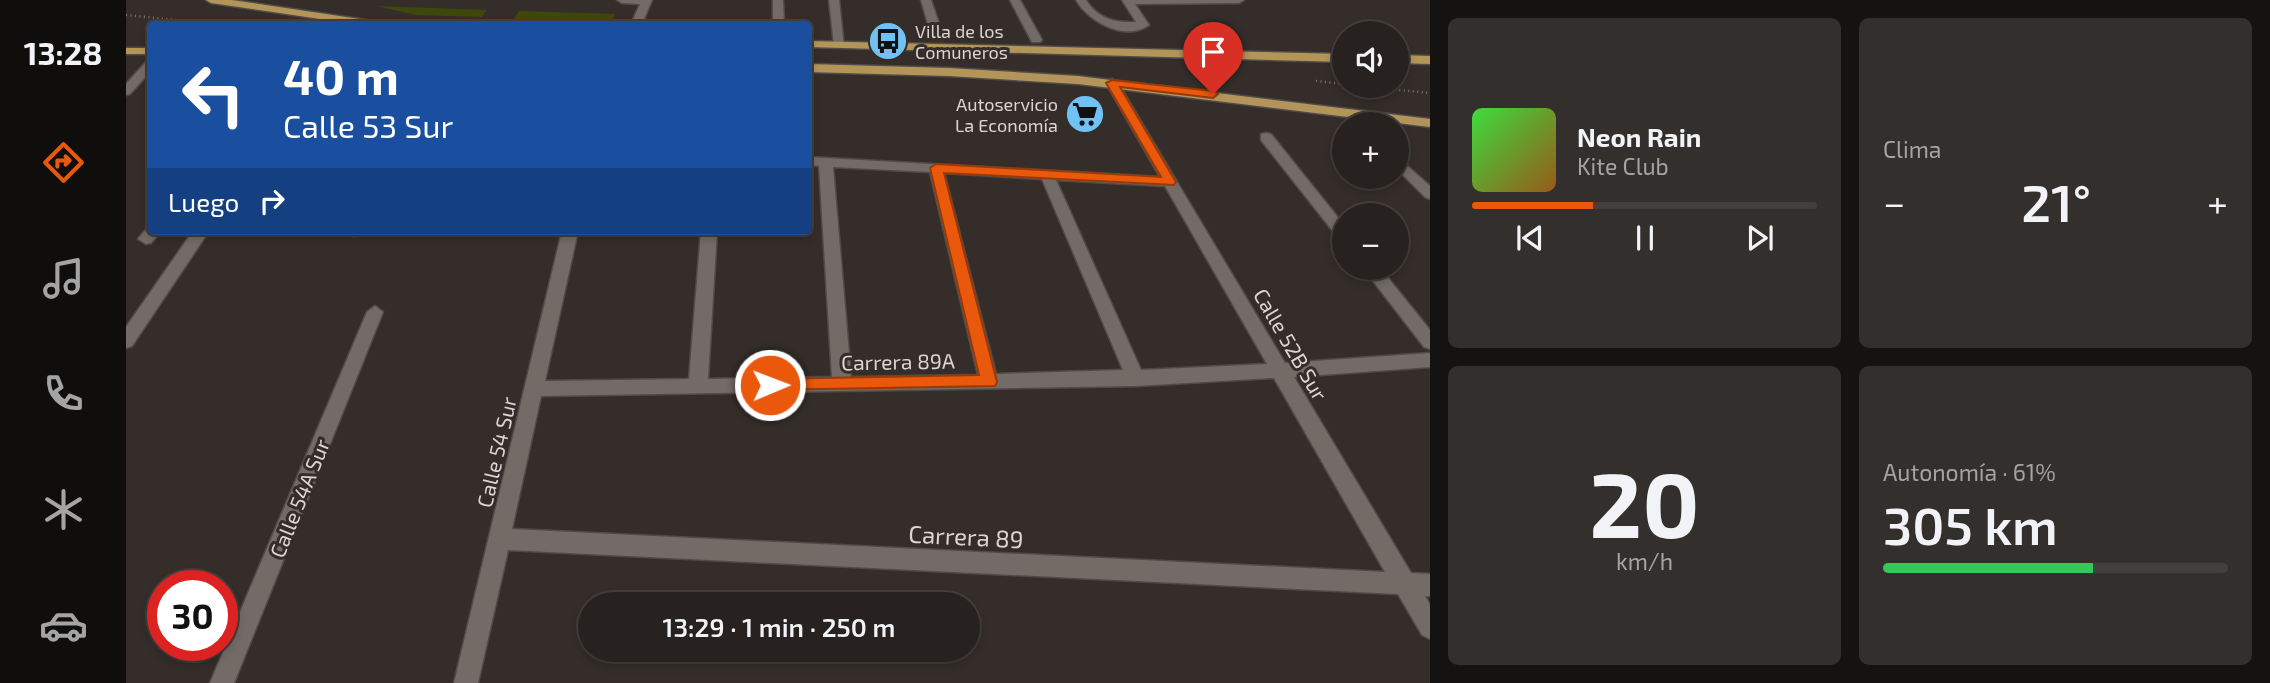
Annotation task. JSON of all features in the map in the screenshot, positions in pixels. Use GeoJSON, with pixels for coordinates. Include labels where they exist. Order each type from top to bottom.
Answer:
{"type":"FeatureCollection","features":[{"type":"Feature","properties":{"kind":"main road"},"geometry":{"type":"LineString","coordinates":[[211,0],[353,21]]}},
{"type":"Feature","properties":{"kind":"main road"},"geometry":{"type":"LineString","coordinates":[[812,44],[1332,58]]}},
{"type":"Feature","properties":{"kind":"main road"},"geometry":{"type":"LineString","coordinates":[[126,51],[147,51]]}},
{"type":"Feature","properties":{"kind":"main road"},"geometry":{"type":"LineString","coordinates":[[1409,59],[1430,60]]}},
{"type":"Feature","properties":{"kind":"main road"},"geometry":{"type":"LineString","coordinates":[[812,68],[1009,75],[1112,83],[1430,123]]}},
{"type":"Feature","properties":{"kind":"street"},"geometry":{"type":"LineString","coordinates":[[622,0],[647,0],[638,21]]}},
{"type":"Feature","properties":{"kind":"street"},"geometry":{"type":"LineString","coordinates":[[778,0],[779,21]]}},
{"type":"Feature","properties":{"kind":"street"},"geometry":{"type":"LineString","coordinates":[[834,0],[840,45]]}},
{"type":"Feature","properties":{"kind":"street"},"geometry":{"type":"LineString","coordinates":[[926,0],[938,38]]}},
{"type":"Feature","properties":{"kind":"street"},"geometry":{"type":"LineString","coordinates":[[1015,0],[1036,40]]}},
{"type":"Feature","properties":{"kind":"street"},"geometry":{"type":"LineString","coordinates":[[1081,0],[1088,14],[1102,21],[1132,26],[1143,24],[1128,1]]}},
{"type":"Feature","properties":{"kind":"street"},"geometry":{"type":"LineString","coordinates":[[1128,1],[1239,0]]}},
{"type":"Feature","properties":{"kind":"street"},"geometry":{"type":"LineString","coordinates":[[126,91],[147,68]]}},
{"type":"Feature","properties":{"kind":"street","name":"Calle 52B Sur"},"geometry":{"type":"LineString","coordinates":[[1112,83],[1430,627]]}},
{"type":"Feature","properties":{"kind":"street"},"geometry":{"type":"LineString","coordinates":[[1266,137],[1332,219]]}},
{"type":"Feature","properties":{"kind":"street"},"geometry":{"type":"LineString","coordinates":[[842,384],[817,161],[1170,182]]}},
{"type":"Feature","properties":{"kind":"street"},"geometry":{"type":"LineString","coordinates":[[936,168],[989,382]]}},
{"type":"Feature","properties":{"kind":"street"},"geometry":{"type":"LineString","coordinates":[[1409,173],[1430,194]]}},
{"type":"Feature","properties":{"kind":"street"},"geometry":{"type":"LineString","coordinates":[[1047,175],[1136,379]]}},
{"type":"Feature","properties":{"kind":"street"},"geometry":{"type":"LineString","coordinates":[[126,341],[198,235]]}},
{"type":"Feature","properties":{"kind":"street","name":"Calle 54 Sur"},"geometry":{"type":"LineString","coordinates":[[466,683],[569,235]]}},
{"type":"Feature","properties":{"kind":"street"},"geometry":{"type":"LineString","coordinates":[[698,386],[709,235]]}},
{"type":"Feature","properties":{"kind":"street"},"geometry":{"type":"LineString","coordinates":[[1381,280],[1430,342]]}},
{"type":"Feature","properties":{"kind":"street","name":"Calle 54A Sur"},"geometry":{"type":"LineString","coordinates":[[222,683],[375,312]]}},
{"type":"Feature","properties":{"kind":"street","name":"Carrera 89A"},"geometry":{"type":"LineString","coordinates":[[533,389],[1136,379],[1281,373],[1430,360]]}},
{"type":"Feature","properties":{"kind":"street","name":"Carrera 89"},"geometry":{"type":"LineString","coordinates":[[499,539],[1430,585]]}},
{"type":"Feature","properties":{"kind":"path"},"geometry":{"type":"LineString","coordinates":[[126,15],[186,21]]}},
{"type":"Feature","properties":{"kind":"path"},"geometry":{"type":"LineString","coordinates":[[1409,91],[1430,93]]}},
{"type":"Feature","properties":{"kind":"green space"},"geometry":{"type":"Polygon","coordinates":[[[376,6],[487,10],[482,17],[416,15],[376,6]]]}},
{"type":"Feature","properties":{"kind":"green space"},"geometry":{"type":"Polygon","coordinates":[[[519,11],[615,14],[612,21],[514,19],[519,11]]]}},
{"type":"Feature","properties":{"kind":"place","name":"Villa de los Comuneros"},"geometry":{"type":"Point","coordinates":[888,41]}},
{"type":"Feature","properties":{"kind":"place","name":"Autoservicio La Economía"},"geometry":{"type":"Point","coordinates":[1085,114]}},
{"type":"Feature","properties":{"kind":"route"},"geometry":{"type":"LineString","coordinates":[[770,385],[989,382],[936,168],[1170,182],[1112,83],[1213,94]]}}]}
